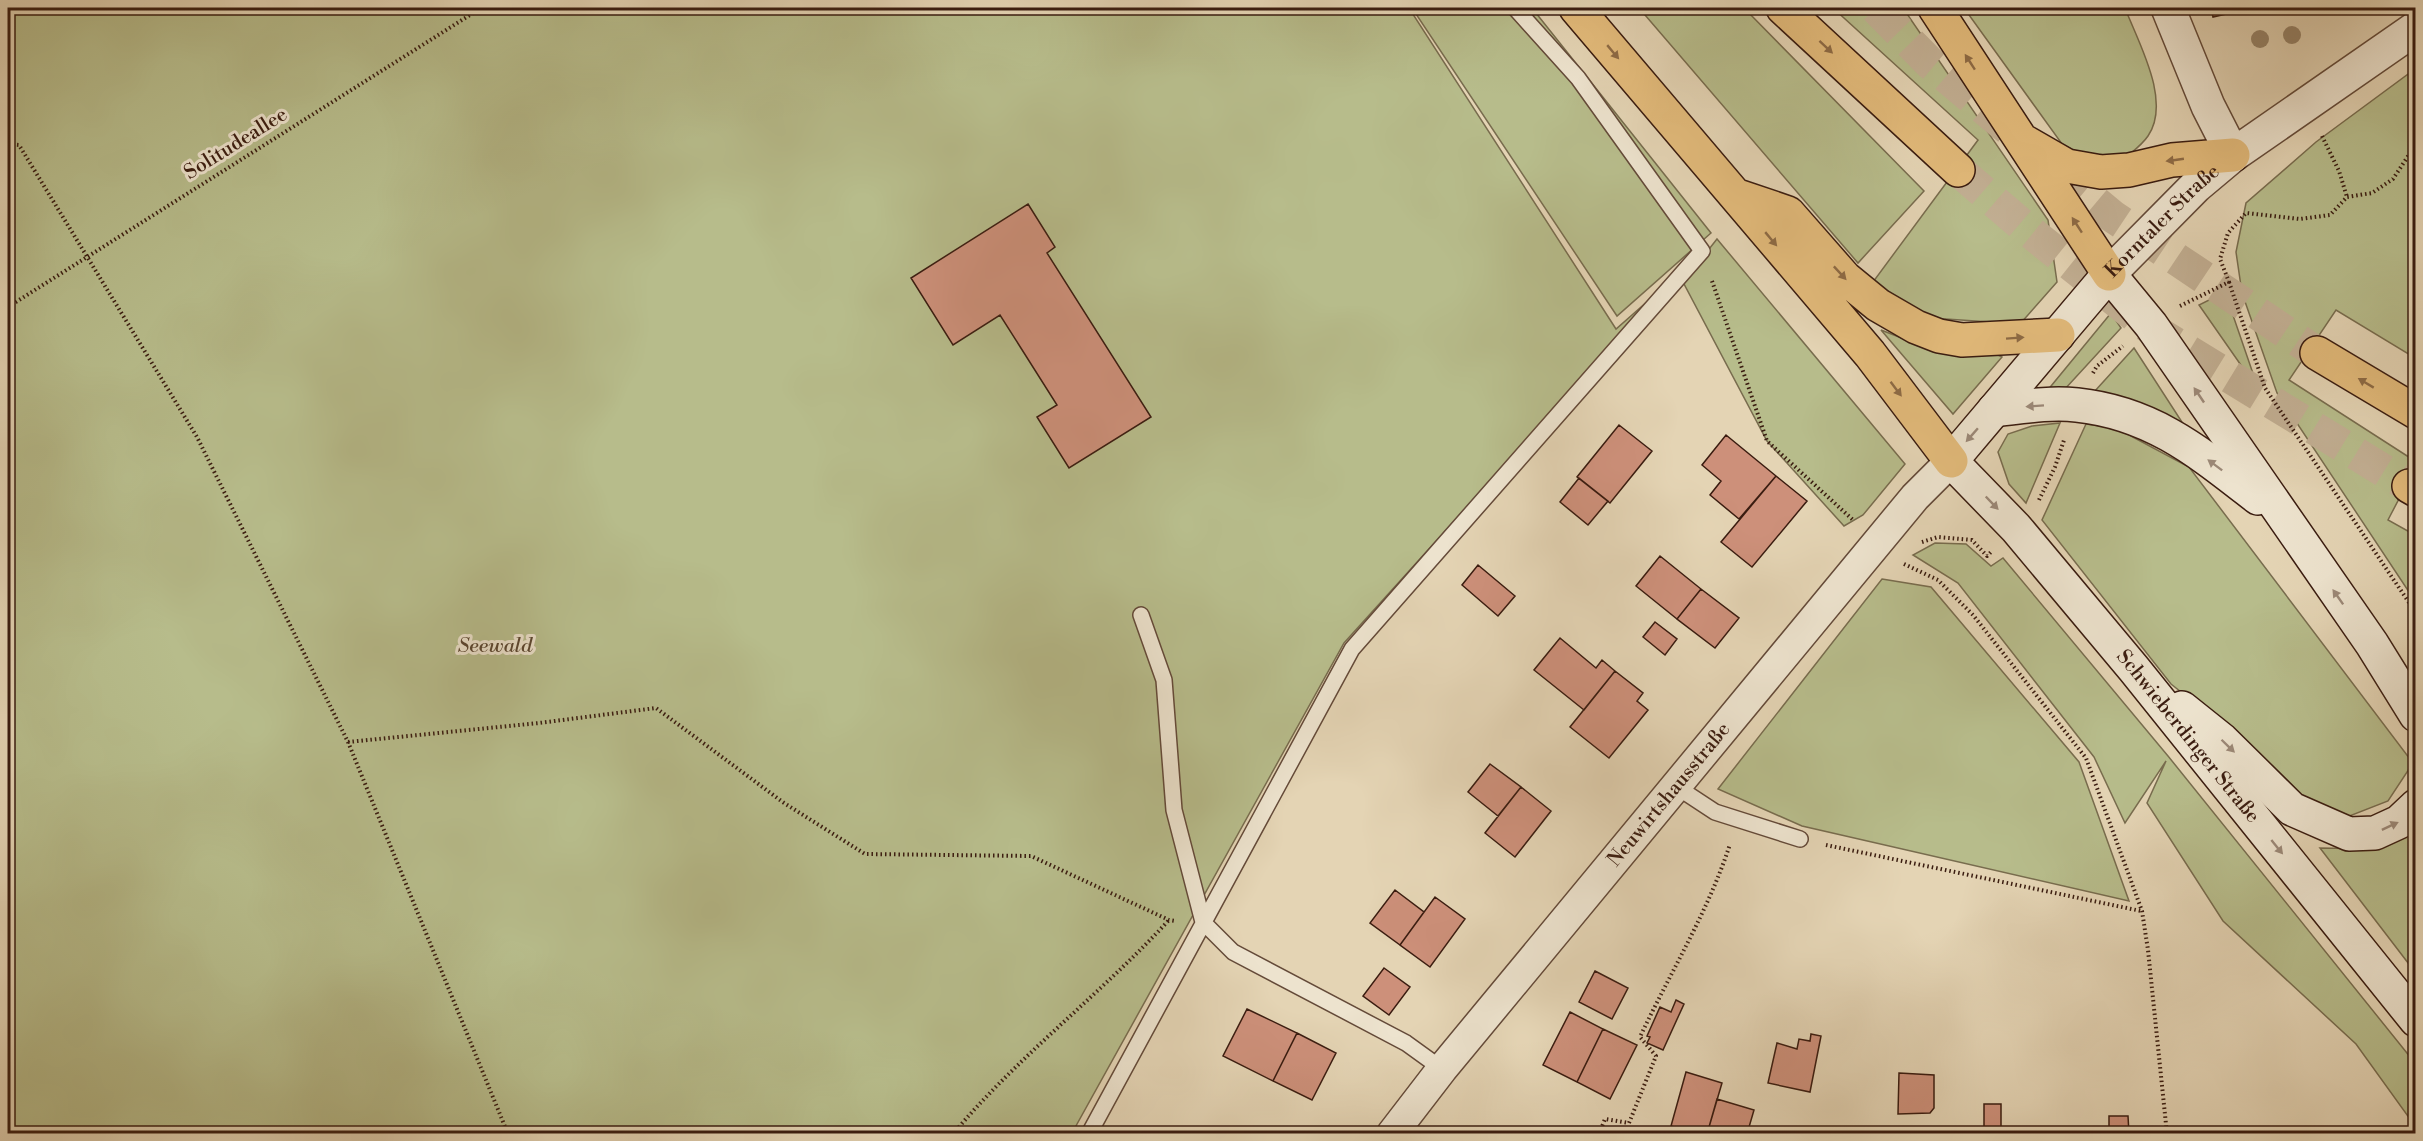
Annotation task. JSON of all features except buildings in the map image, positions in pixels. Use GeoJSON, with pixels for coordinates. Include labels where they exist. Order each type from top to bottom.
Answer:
{"type":"FeatureCollection","features":[{"type":"Feature","properties":{"kind":"highway"},"geometry":{"type":"LineString","coordinates":[[1576,8],[1870,354],[1951,460]]}},
{"type":"Feature","properties":{"kind":"highway"},"geometry":{"type":"LineString","coordinates":[[1783,8],[1958,170]]}},
{"type":"Feature","properties":{"kind":"highway"},"geometry":{"type":"LineString","coordinates":[[1935,8],[2109,274]]}},
{"type":"Feature","properties":{"kind":"highway"},"geometry":{"type":"LineString","coordinates":[[2020,138],[2067,166],[2101,172],[2129,171],[2172,160],[2233,155]]}},
{"type":"Feature","properties":{"kind":"highway"},"geometry":{"type":"LineString","coordinates":[[1733,195],[1788,213],[1845,278],[1878,305],[1916,327],[1940,336],[1962,340],[2058,335]]}},
{"type":"Feature","properties":{"kind":"highway"},"geometry":{"type":"LineString","coordinates":[[2317,354],[2415,412]]}},
{"type":"Feature","properties":{"kind":"main road"},"geometry":{"type":"LineString","coordinates":[[2168,8],[2208,106],[2233,155]]}},
{"type":"Feature","properties":{"kind":"main road","name":"Korntaler Straße"},"geometry":{"type":"LineString","coordinates":[[1951,460],[2109,274],[2196,186],[2233,155],[2415,28]]}},
{"type":"Feature","properties":{"kind":"main road"},"geometry":{"type":"LineString","coordinates":[[2109,274],[2151,325],[2279,513],[2372,644],[2415,715]]}},
{"type":"Feature","properties":{"kind":"main road"},"geometry":{"type":"LineString","coordinates":[[1994,410],[2076,405],[2120,413],[2157,427],[2184,442],[2279,513]]}},
{"type":"Feature","properties":{"kind":"main road","name":"Schwieberdinger Straße"},"geometry":{"type":"LineString","coordinates":[[1951,460],[2016,528],[2134,669],[2415,1020]]}},
{"type":"Feature","properties":{"kind":"main road"},"geometry":{"type":"LineString","coordinates":[[2134,669],[2222,740],[2292,809],[2349,834],[2375,833],[2399,822],[2415,806]]}},
{"type":"Feature","properties":{"kind":"street","name":"Neuwirtshausstraße"},"geometry":{"type":"LineString","coordinates":[[1392,1134],[1442,1069],[1677,787],[1889,552],[1915,497],[1951,460]]}},
{"type":"Feature","properties":{"kind":"lane"},"geometry":{"type":"LineString","coordinates":[[1089,1134],[1352,649],[1702,251],[1578,78],[1515,8]]}},
{"type":"Feature","properties":{"kind":"lane"},"geometry":{"type":"LineString","coordinates":[[1141,615],[1164,680],[1174,810],[1203,922],[1233,952],[1406,1043],[1442,1069]]}},
{"type":"Feature","properties":{"kind":"lane"},"geometry":{"type":"LineString","coordinates":[[1677,787],[1714,812],[1800,839]]}},
{"type":"Feature","properties":{"kind":"lane"},"geometry":{"type":"LineString","coordinates":[[1714,812],[1722,829]]}},
{"type":"Feature","properties":{"kind":"path","name":"Solitudeallee"},"geometry":{"type":"LineString","coordinates":[[8,307],[481,8]]}},
{"type":"Feature","properties":{"kind":"path"},"geometry":{"type":"LineString","coordinates":[[2302,108],[2323,136],[2339,171],[2347,197]]}},
{"type":"Feature","properties":{"kind":"path"},"geometry":{"type":"LineString","coordinates":[[8,144],[19,146],[88,255],[196,436],[348,742],[508,1134]]}},
{"type":"Feature","properties":{"kind":"path"},"geometry":{"type":"LineString","coordinates":[[2415,144],[2393,179],[2372,193],[2347,197],[2330,214],[2300,219],[2246,213],[2228,233],[2220,259],[2265,388],[2415,613]]}},
{"type":"Feature","properties":{"kind":"path"},"geometry":{"type":"LineString","coordinates":[[1702,251],[1767,441],[1889,552],[1938,580],[1973,615],[2086,758],[2142,911],[2167,1134]]}},
{"type":"Feature","properties":{"kind":"path"},"geometry":{"type":"LineString","coordinates":[[1912,546],[1938,537],[1972,540],[1987,556],[2034,511],[2055,467],[2076,405],[2097,366],[2151,325],[2187,302],[2229,282]]}},
{"type":"Feature","properties":{"kind":"path"},"geometry":{"type":"LineString","coordinates":[[348,742],[539,723],[656,708],[784,803],[865,854],[1031,856],[1169,920],[1203,922]]}},
{"type":"Feature","properties":{"kind":"path"},"geometry":{"type":"LineString","coordinates":[[1599,1134],[1605,1119],[1629,1123],[1656,1056],[1640,1036],[1684,950],[1731,845],[1722,829]]}},
{"type":"Feature","properties":{"kind":"path"},"geometry":{"type":"LineString","coordinates":[[1800,839],[2142,911]]}},
{"type":"Feature","properties":{"kind":"path"},"geometry":{"type":"LineString","coordinates":[[953,1134],[983,1097],[1126,965],[1169,920]]}},
{"type":"Feature","properties":{"kind":"green space","name":"Seewald"},"geometry":{"type":"Polygon","coordinates":[[[8,8],[1409,8],[1616,329],[1674,278],[1344,643],[1072,1133],[8,1133],[8,8]]]}},
{"type":"Feature","properties":{"kind":"green space"},"geometry":{"type":"Polygon","coordinates":[[[1412,8],[1532,8],[1711,233],[1617,316],[1412,8]]]}},
{"type":"Feature","properties":{"kind":"green space"},"geometry":{"type":"Polygon","coordinates":[[[1639,8],[1744,8],[1924,191],[1858,263],[1639,8]]]}},
{"type":"Feature","properties":{"kind":"green space"},"geometry":{"type":"Polygon","coordinates":[[[1833,8],[1903,8],[2048,220],[2057,282],[2020,324],[1931,318],[1873,282],[1978,140],[1833,8]]]}},
{"type":"Feature","properties":{"kind":"green space"},"geometry":{"type":"Polygon","coordinates":[[[1964,8],[2125,8],[2144,54],[2155,89],[2154,122],[2148,136],[2124,159],[2092,160],[2062,144],[1964,8]]]}},
{"type":"Feature","properties":{"kind":"green space"},"geometry":{"type":"Polygon","coordinates":[[[2415,69],[2415,358],[2336,310],[2289,380],[2415,461],[2415,468],[2388,520],[2415,535],[2415,601],[2277,393],[2242,293],[2236,252],[2246,203],[2316,142],[2415,69]]]}},
{"type":"Feature","properties":{"kind":"green space"},"geometry":{"type":"Polygon","coordinates":[[[1717,239],[1905,464],[1863,515],[1844,526],[1767,441],[1683,282],[1717,239]]]}},
{"type":"Feature","properties":{"kind":"green space"},"geometry":{"type":"Polygon","coordinates":[[[2225,292],[2259,391],[2199,305],[2225,292]]]}},
{"type":"Feature","properties":{"kind":"green space"},"geometry":{"type":"Polygon","coordinates":[[[2111,313],[2121,328],[2064,390],[2047,391],[2111,313]]]}},
{"type":"Feature","properties":{"kind":"green space"},"geometry":{"type":"Polygon","coordinates":[[[1881,330],[1940,353],[2002,357],[1953,414],[1881,330]]]}},
{"type":"Feature","properties":{"kind":"green space"},"geometry":{"type":"Polygon","coordinates":[[[2134,348],[2191,436],[2094,392],[2134,348]]]}},
{"type":"Feature","properties":{"kind":"green space"},"geometry":{"type":"Polygon","coordinates":[[[2060,423],[2026,503],[2009,484],[1998,452],[2008,434],[2032,426],[2060,423]]]}},
{"type":"Feature","properties":{"kind":"green space"},"geometry":{"type":"Polygon","coordinates":[[[2086,424],[2116,428],[2189,467],[2413,763],[2388,801],[2347,817],[2301,800],[2245,743],[2171,684],[2042,520],[2086,424]]]}},
{"type":"Feature","properties":{"kind":"green space"},"geometry":{"type":"Polygon","coordinates":[[[1935,543],[1966,544],[1991,566],[2003,558],[2168,756],[2415,1063],[2415,1126],[2356,1044],[2223,921],[2147,803],[2166,761],[2125,823],[2094,757],[1958,583],[1913,555],[1935,543]]]}},
{"type":"Feature","properties":{"kind":"green space"},"geometry":{"type":"Polygon","coordinates":[[[1882,579],[1931,587],[2079,762],[2129,901],[1802,826],[1718,789],[1882,579]]]}},
{"type":"Feature","properties":{"kind":"green space"},"geometry":{"type":"Polygon","coordinates":[[[2415,829],[2415,972],[2320,848],[2379,849],[2415,829]]]}},
{"type":"Feature","properties":{"kind":"tunnel"},"geometry":{"type":"LineString","coordinates":[[1876,8],[1930,63],[2112,216],[2317,353]]}},
{"type":"Feature","properties":{"kind":"tunnel"},"geometry":{"type":"LineString","coordinates":[[1958,170],[2023,226],[2150,328],[2409,486]]}}]}
